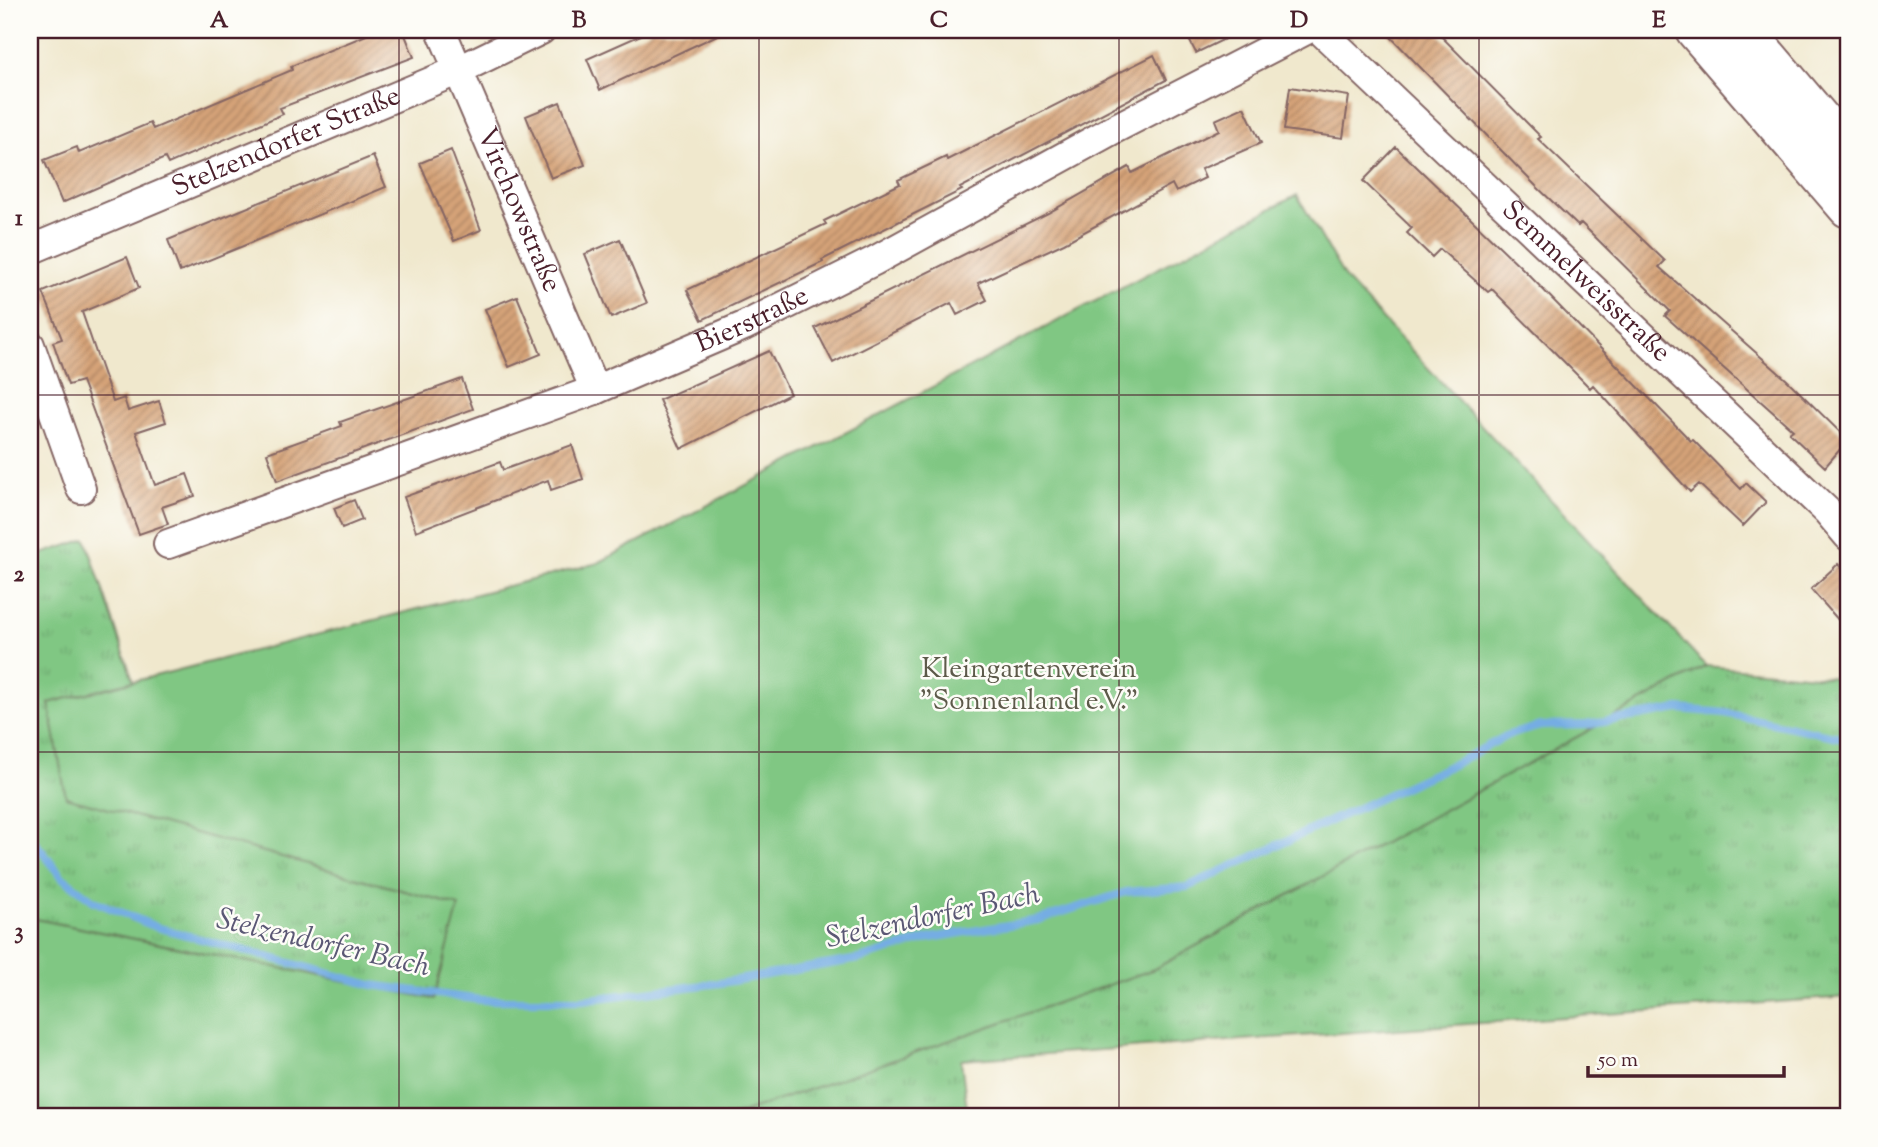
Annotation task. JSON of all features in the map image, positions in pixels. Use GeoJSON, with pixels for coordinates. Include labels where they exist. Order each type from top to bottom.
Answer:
{"type":"FeatureCollection","features":[{"type":"Feature","properties":{"kind":"highway"},"geometry":{"type":"LineString","coordinates":[[1695,30],[1848,208]]}},
{"type":"Feature","properties":{"kind":"highway"},"geometry":{"type":"LineString","coordinates":[[1745,30],[1848,151]]}},
{"type":"Feature","properties":{"kind":"street","name":"Virchowstraße"},"geometry":{"type":"LineString","coordinates":[[441,30],[596,390]]}},
{"type":"Feature","properties":{"kind":"street","name":"Stelzendorfer Straße"},"geometry":{"type":"LineString","coordinates":[[30,250],[459,70],[541,30]]}},
{"type":"Feature","properties":{"kind":"street","name":"Bierstraße"},"geometry":{"type":"LineString","coordinates":[[168,544],[596,390],[744,326],[874,261],[1116,128],[1306,30]]}},
{"type":"Feature","properties":{"kind":"street","name":"Semmelweisstraße"},"geometry":{"type":"LineString","coordinates":[[1320,30],[1827,511],[1848,536]]}},
{"type":"Feature","properties":{"kind":"street"},"geometry":{"type":"LineString","coordinates":[[30,345],[81,489]]}},
{"type":"Feature","properties":{"kind":"green space","name":"Kleingartenverein \"Sonnenland e.V.\""},"geometry":{"type":"Polygon","coordinates":[[[1297,195],[1346,280],[1706,666],[1154,969],[730,1117],[30,1117],[30,918],[434,999],[459,906],[66,797],[49,703],[598,563],[1297,195]]]}},
{"type":"Feature","properties":{"kind":"green space"},"geometry":{"type":"Polygon","coordinates":[[[86,539],[133,681],[49,703],[66,797],[460,906],[434,999],[30,918],[30,558],[86,539]]]}},
{"type":"Feature","properties":{"kind":"green space"},"geometry":{"type":"Polygon","coordinates":[[[1706,666],[1848,679],[1848,997],[961,1060],[968,1117],[730,1117],[1154,969],[1706,666]]]}},
{"type":"Feature","properties":{"kind":"building"},"geometry":{"type":"Polygon","coordinates":[[[367,30],[403,30],[414,57],[280,108],[283,114],[168,164],[165,158],[62,203],[44,160],[77,147],[79,153],[150,123],[153,129],[292,70],[291,66],[369,34],[367,30]]]}},
{"type":"Feature","properties":{"kind":"building"},"geometry":{"type":"Polygon","coordinates":[[[652,30],[728,30],[600,90],[587,59],[652,30]]]}},
{"type":"Feature","properties":{"kind":"building"},"geometry":{"type":"Polygon","coordinates":[[[1184,30],[1243,30],[1196,53],[1184,30]]]}},
{"type":"Feature","properties":{"kind":"building"},"geometry":{"type":"Polygon","coordinates":[[[1384,30],[1435,30],[1541,137],[1538,139],[1665,261],[1659,267],[1787,380],[1848,440],[1825,467],[1789,433],[1793,430],[1665,316],[1670,311],[1581,223],[1578,226],[1536,186],[1384,30]]]}},
{"type":"Feature","properties":{"kind":"building"},"geometry":{"type":"Polygon","coordinates":[[[1154,55],[1166,80],[960,188],[962,190],[822,260],[823,262],[702,320],[687,290],[826,224],[824,221],[900,184],[898,180],[946,157],[947,160],[1154,55]]]}},
{"type":"Feature","properties":{"kind":"building"},"geometry":{"type":"Polygon","coordinates":[[[1290,87],[1349,96],[1343,138],[1284,130],[1290,87]]]}},
{"type":"Feature","properties":{"kind":"building"},"geometry":{"type":"Polygon","coordinates":[[[560,102],[585,165],[551,178],[526,116],[560,102]]]}},
{"type":"Feature","properties":{"kind":"building"},"geometry":{"type":"Polygon","coordinates":[[[1244,107],[1261,143],[1201,169],[1205,178],[1176,192],[1172,184],[1064,243],[978,283],[987,300],[957,315],[951,303],[833,363],[815,328],[1048,213],[1129,167],[1132,173],[1219,130],[1215,120],[1244,107]]]}},
{"type":"Feature","properties":{"kind":"building"},"geometry":{"type":"Polygon","coordinates":[[[1396,147],[1523,269],[1741,489],[1746,483],[1766,502],[1743,526],[1699,484],[1690,492],[1593,385],[1590,388],[1492,289],[1488,292],[1440,249],[1432,257],[1407,233],[1412,228],[1363,181],[1396,147]]]}},
{"type":"Feature","properties":{"kind":"building"},"geometry":{"type":"Polygon","coordinates":[[[451,150],[481,230],[454,241],[420,163],[451,150]]]}},
{"type":"Feature","properties":{"kind":"building"},"geometry":{"type":"Polygon","coordinates":[[[373,156],[386,187],[180,272],[168,240],[373,156]]]}},
{"type":"Feature","properties":{"kind":"building"},"geometry":{"type":"Polygon","coordinates":[[[620,239],[647,303],[611,318],[585,254],[620,239]]]}},
{"type":"Feature","properties":{"kind":"building"},"geometry":{"type":"Polygon","coordinates":[[[127,257],[139,288],[82,312],[113,402],[124,398],[128,411],[159,401],[166,422],[136,432],[155,485],[187,474],[195,496],[162,507],[168,524],[139,534],[82,381],[68,385],[53,342],[62,339],[43,292],[127,257]]]}},
{"type":"Feature","properties":{"kind":"building"},"geometry":{"type":"Polygon","coordinates":[[[517,296],[541,354],[509,367],[485,309],[517,296]]]}},
{"type":"Feature","properties":{"kind":"building"},"geometry":{"type":"Polygon","coordinates":[[[769,351],[790,394],[681,449],[659,400],[769,351]]]}},
{"type":"Feature","properties":{"kind":"building"},"geometry":{"type":"Polygon","coordinates":[[[462,379],[473,409],[277,481],[267,453],[342,426],[340,422],[462,379]]]}},
{"type":"Feature","properties":{"kind":"building"},"geometry":{"type":"Polygon","coordinates":[[[572,445],[583,479],[551,490],[548,480],[416,531],[404,497],[500,462],[503,470],[572,445]]]}},
{"type":"Feature","properties":{"kind":"building"},"geometry":{"type":"Polygon","coordinates":[[[354,500],[362,520],[342,528],[334,508],[354,500]]]}},
{"type":"Feature","properties":{"kind":"building"},"geometry":{"type":"Polygon","coordinates":[[[1838,564],[1848,575],[1848,631],[1811,589],[1838,564]]]}},
{"type":"Feature","properties":{"kind":"waterway","name":"Stelzendorfer Bach"},"geometry":{"type":"LineString","coordinates":[[30,836],[63,878],[94,901],[156,927],[372,985],[481,1000],[582,1000],[720,983],[859,959],[931,938],[1038,920],[1126,892],[1187,887],[1454,764],[1508,735],[1541,726],[1586,725],[1679,709],[1725,713],[1848,739]]}}]}
